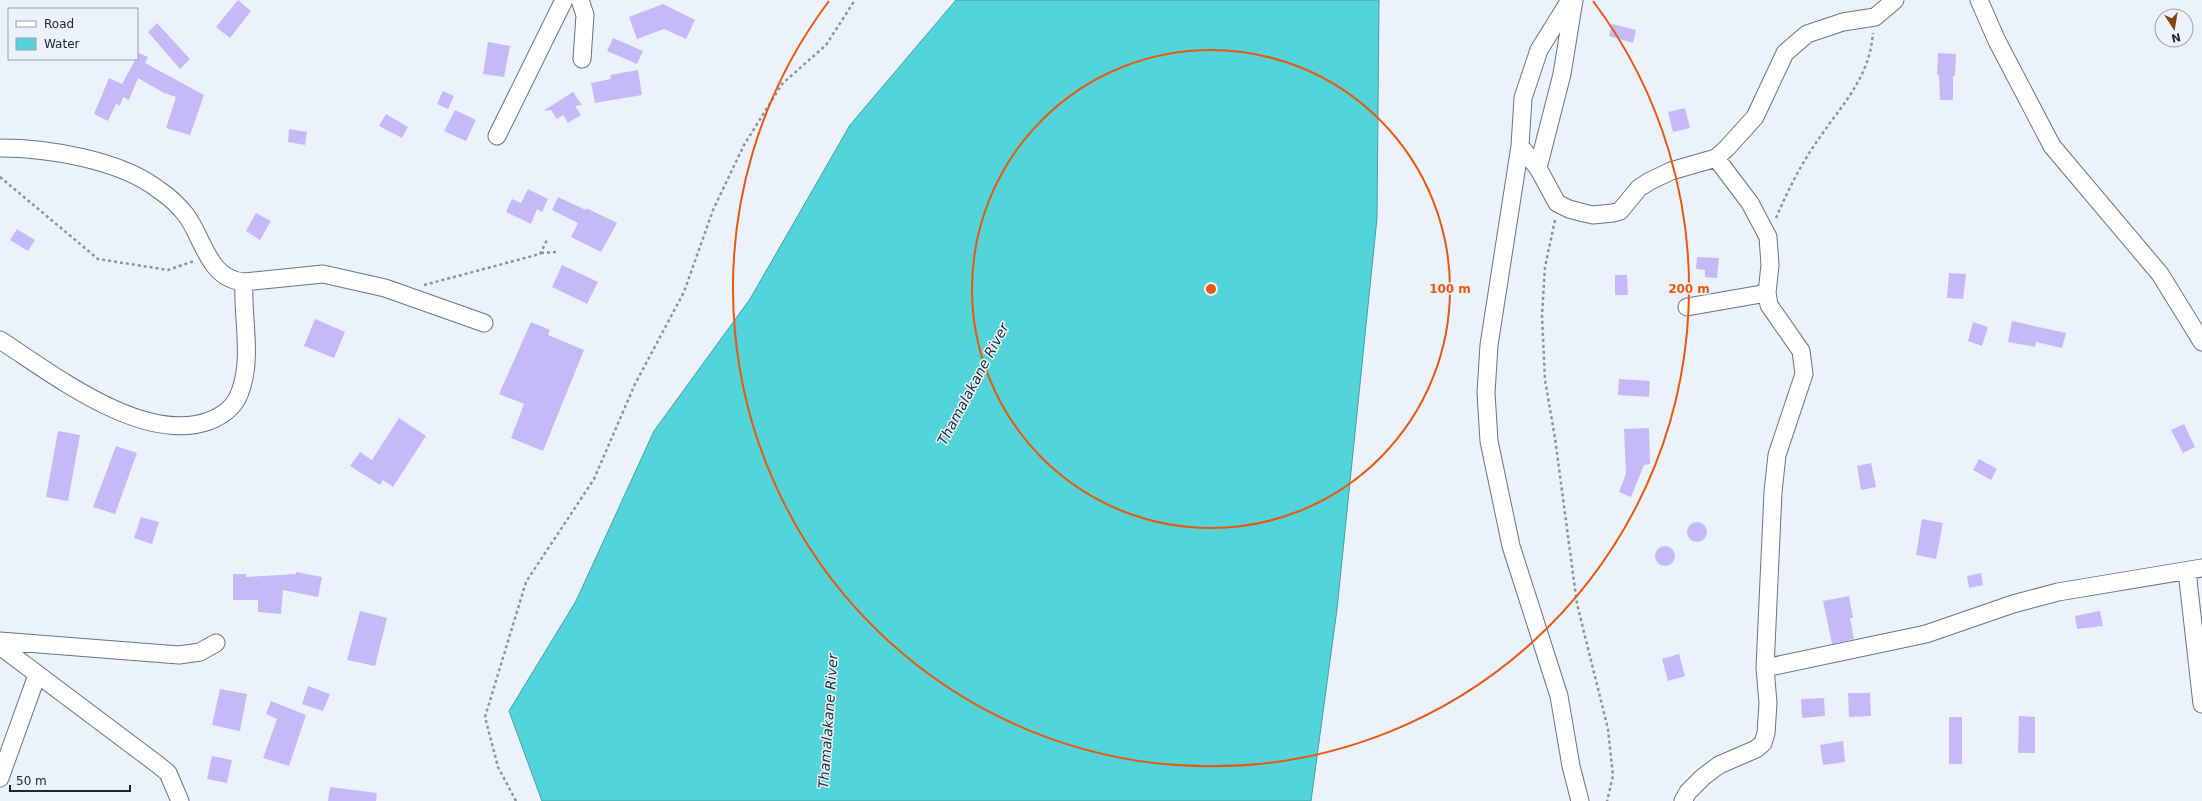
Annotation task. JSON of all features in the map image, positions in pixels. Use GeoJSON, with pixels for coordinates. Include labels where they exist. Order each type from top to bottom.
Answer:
{"type":"FeatureCollection","features":[{"type":"Feature","properties":{"kind":"street"},"geometry":{"type":"LineString","coordinates":[[497,136],[564,0]]}},
{"type":"Feature","properties":{"kind":"street"},"geometry":{"type":"LineString","coordinates":[[580,0],[585,15],[582,59]]}},
{"type":"Feature","properties":{"kind":"street"},"geometry":{"type":"LineString","coordinates":[[1570,0],[1539,50],[1529,75],[1523,98],[1520,146],[1489,345],[1486,393],[1489,442],[1512,546],[1559,696],[1571,766],[1580,801]]}},
{"type":"Feature","properties":{"kind":"street"},"geometry":{"type":"LineString","coordinates":[[1538,168],[1562,74],[1574,0]]}},
{"type":"Feature","properties":{"kind":"street"},"geometry":{"type":"LineString","coordinates":[[1520,146],[1538,168],[1557,203],[1569,209],[1593,215],[1613,213],[1620,210],[1639,188],[1650,180],[1671,171],[1716,158],[1755,117],[1785,53],[1807,34],[1843,22],[1875,17],[1895,0]]}},
{"type":"Feature","properties":{"kind":"street"},"geometry":{"type":"LineString","coordinates":[[1979,0],[1997,41],[2052,146],[2160,274],[2202,342]]}},
{"type":"Feature","properties":{"kind":"street"},"geometry":{"type":"LineString","coordinates":[[0,148],[89,159],[127,170],[159,190],[186,214],[208,257],[224,277],[233,282],[323,274],[397,292],[484,323]]}},
{"type":"Feature","properties":{"kind":"street"},"geometry":{"type":"LineString","coordinates":[[1683,801],[1688,792],[1703,777],[1720,765],[1756,749],[1763,743],[1766,733],[1768,703],[1765,668],[1770,528],[1777,456],[1804,374],[1801,351],[1769,305],[1767,293],[1770,265],[1768,237],[1750,203],[1716,158]]}},
{"type":"Feature","properties":{"kind":"street"},"geometry":{"type":"LineString","coordinates":[[0,340],[107,408],[143,421],[170,426],[203,423],[220,417],[234,405],[241,390],[245,361],[244,282]]}},
{"type":"Feature","properties":{"kind":"street"},"geometry":{"type":"LineString","coordinates":[[1687,307],[1767,293]]}},
{"type":"Feature","properties":{"kind":"street"},"geometry":{"type":"LineString","coordinates":[[1765,668],[1926,634],[2013,604],[2058,592],[2195,570],[2202,704]]}},
{"type":"Feature","properties":{"kind":"street"},"geometry":{"type":"LineString","coordinates":[[0,641],[179,655],[200,652],[216,643]]}},
{"type":"Feature","properties":{"kind":"street"},"geometry":{"type":"LineString","coordinates":[[0,646],[157,764],[168,774],[180,801]]}},
{"type":"Feature","properties":{"kind":"street"},"geometry":{"type":"LineString","coordinates":[[0,778],[37,675]]}},
{"type":"Feature","properties":{"kind":"path"},"geometry":{"type":"LineString","coordinates":[[516,801],[498,767],[485,717],[526,582],[594,479],[635,384],[684,292],[713,210],[744,145],[782,84],[826,44],[855,0]]}},
{"type":"Feature","properties":{"kind":"path"},"geometry":{"type":"LineString","coordinates":[[1768,237],[1797,175],[1819,138],[1851,96],[1871,51],[1875,17]]}},
{"type":"Feature","properties":{"kind":"path"},"geometry":{"type":"LineString","coordinates":[[0,176],[98,259],[168,270],[208,257]]}},
{"type":"Feature","properties":{"kind":"path"},"geometry":{"type":"LineString","coordinates":[[1557,203],[1554,227],[1548,247],[1545,267],[1542,315],[1545,380],[1556,445],[1577,604],[1608,728],[1613,776],[1607,801]]}},
{"type":"Feature","properties":{"kind":"path"},"geometry":{"type":"LineString","coordinates":[[540,254],[547,240]]}},
{"type":"Feature","properties":{"kind":"path"},"geometry":{"type":"LineString","coordinates":[[397,292],[540,254],[556,252]]}},
{"type":"Feature","properties":{"kind":"water","name":"Thamalakane River"},"geometry":{"type":"Polygon","coordinates":[[[956,0],[1379,0],[1377,218],[1337,609],[1311,801],[542,801],[509,711],[576,601],[654,431],[750,299],[850,125],[956,0]]]}},
{"type":"Feature","properties":{"kind":"building"},"geometry":{"type":"Polygon","coordinates":[[[238,0],[251,11],[230,38],[216,27],[238,0]]]}},
{"type":"Feature","properties":{"kind":"building"},"geometry":{"type":"Polygon","coordinates":[[[663,4],[695,20],[686,39],[664,29],[637,39],[629,17],[663,4]]]}},
{"type":"Feature","properties":{"kind":"building"},"geometry":{"type":"Polygon","coordinates":[[[157,23],[190,59],[180,69],[148,32],[157,23]]]}},
{"type":"Feature","properties":{"kind":"building"},"geometry":{"type":"Polygon","coordinates":[[[1612,24],[1636,30],[1633,43],[1609,36],[1612,24]]]}},
{"type":"Feature","properties":{"kind":"building"},"geometry":{"type":"Polygon","coordinates":[[[613,38],[643,51],[637,64],[607,51],[613,38]]]}},
{"type":"Feature","properties":{"kind":"building"},"geometry":{"type":"Polygon","coordinates":[[[488,42],[510,46],[504,77],[483,74],[488,42]]]}},
{"type":"Feature","properties":{"kind":"building"},"geometry":{"type":"Polygon","coordinates":[[[139,53],[148,57],[145,63],[204,95],[190,135],[166,128],[176,97],[164,93],[138,78],[129,100],[123,97],[120,106],[116,104],[108,121],[94,114],[109,78],[122,84],[135,60],[138,60],[139,53]]]}},
{"type":"Feature","properties":{"kind":"building"},"geometry":{"type":"Polygon","coordinates":[[[1938,53],[1956,54],[1955,76],[1953,76],[1953,100],[1940,100],[1939,75],[1937,75],[1938,53]]]}},
{"type":"Feature","properties":{"kind":"building"},"geometry":{"type":"Polygon","coordinates":[[[638,70],[642,95],[595,103],[591,83],[611,79],[610,75],[638,70]]]}},
{"type":"Feature","properties":{"kind":"building"},"geometry":{"type":"Polygon","coordinates":[[[443,91],[454,96],[448,109],[437,104],[443,91]]]}},
{"type":"Feature","properties":{"kind":"building"},"geometry":{"type":"Polygon","coordinates":[[[573,92],[582,105],[575,106],[581,115],[568,123],[563,115],[557,119],[551,110],[543,111],[573,92]]]}},
{"type":"Feature","properties":{"kind":"building"},"geometry":{"type":"Polygon","coordinates":[[[1685,108],[1690,128],[1673,132],[1668,112],[1685,108]]]}},
{"type":"Feature","properties":{"kind":"building"},"geometry":{"type":"Polygon","coordinates":[[[455,110],[476,120],[466,141],[444,131],[455,110]]]}},
{"type":"Feature","properties":{"kind":"building"},"geometry":{"type":"Polygon","coordinates":[[[386,114],[408,127],[402,138],[379,126],[386,114]]]}},
{"type":"Feature","properties":{"kind":"building"},"geometry":{"type":"Polygon","coordinates":[[[289,129],[307,132],[305,145],[288,142],[289,129]]]}},
{"type":"Feature","properties":{"kind":"building"},"geometry":{"type":"Polygon","coordinates":[[[528,189],[548,199],[542,212],[537,209],[531,224],[506,212],[512,199],[521,203],[528,189]]]}},
{"type":"Feature","properties":{"kind":"building"},"geometry":{"type":"Polygon","coordinates":[[[558,197],[586,210],[586,208],[617,223],[601,252],[571,237],[578,223],[552,210],[558,197]]]}},
{"type":"Feature","properties":{"kind":"building"},"geometry":{"type":"Polygon","coordinates":[[[256,213],[271,221],[260,240],[246,231],[256,213]]]}},
{"type":"Feature","properties":{"kind":"building"},"geometry":{"type":"Polygon","coordinates":[[[17,229],[35,240],[28,251],[10,240],[17,229]]]}},
{"type":"Feature","properties":{"kind":"building"},"geometry":{"type":"Polygon","coordinates":[[[1697,257],[1719,258],[1717,278],[1705,277],[1705,270],[1696,269],[1697,257]]]}},
{"type":"Feature","properties":{"kind":"building"},"geometry":{"type":"Polygon","coordinates":[[[562,265],[598,282],[587,304],[552,287],[562,265]]]}},
{"type":"Feature","properties":{"kind":"building"},"geometry":{"type":"Polygon","coordinates":[[[1949,273],[1966,274],[1963,299],[1947,298],[1949,273]]]}},
{"type":"Feature","properties":{"kind":"building"},"geometry":{"type":"Polygon","coordinates":[[[1615,275],[1627,275],[1628,295],[1615,295],[1615,275]]]}},
{"type":"Feature","properties":{"kind":"building"},"geometry":{"type":"Polygon","coordinates":[[[315,319],[345,332],[334,358],[304,346],[315,319]]]}},
{"type":"Feature","properties":{"kind":"building"},"geometry":{"type":"Polygon","coordinates":[[[2012,321],[2066,333],[2062,348],[2036,342],[2035,347],[2008,342],[2012,321]]]}},
{"type":"Feature","properties":{"kind":"building"},"geometry":{"type":"Polygon","coordinates":[[[531,322],[550,330],[548,335],[584,350],[543,451],[511,438],[524,404],[499,394],[531,322]]]}},
{"type":"Feature","properties":{"kind":"building"},"geometry":{"type":"Polygon","coordinates":[[[1973,322],[1988,327],[1982,346],[1968,341],[1973,322]]]}},
{"type":"Feature","properties":{"kind":"building"},"geometry":{"type":"Polygon","coordinates":[[[1619,379],[1650,381],[1649,397],[1618,395],[1619,379]]]}},
{"type":"Feature","properties":{"kind":"building"},"geometry":{"type":"Polygon","coordinates":[[[399,418],[426,436],[393,487],[383,480],[380,485],[350,466],[360,452],[372,460],[399,418]]]}},
{"type":"Feature","properties":{"kind":"building"},"geometry":{"type":"Polygon","coordinates":[[[2184,424],[2195,447],[2183,453],[2171,430],[2184,424]]]}},
{"type":"Feature","properties":{"kind":"building"},"geometry":{"type":"Polygon","coordinates":[[[1649,428],[1650,464],[1644,465],[1631,497],[1619,492],[1626,474],[1624,429],[1649,428]]]}},
{"type":"Feature","properties":{"kind":"building"},"geometry":{"type":"Polygon","coordinates":[[[58,431],[80,435],[68,501],[46,497],[58,431]]]}},
{"type":"Feature","properties":{"kind":"building"},"geometry":{"type":"Polygon","coordinates":[[[116,446],[137,453],[115,514],[93,507],[116,446]]]}},
{"type":"Feature","properties":{"kind":"building"},"geometry":{"type":"Polygon","coordinates":[[[1979,459],[1997,469],[1991,480],[1973,470],[1979,459]]]}},
{"type":"Feature","properties":{"kind":"building"},"geometry":{"type":"Polygon","coordinates":[[[1871,463],[1876,487],[1861,490],[1857,466],[1871,463]]]}},
{"type":"Feature","properties":{"kind":"building"},"geometry":{"type":"Polygon","coordinates":[[[141,517],[159,522],[152,544],[134,538],[141,517]]]}},
{"type":"Feature","properties":{"kind":"building"},"geometry":{"type":"Polygon","coordinates":[[[1922,519],[1943,523],[1936,559],[1916,555],[1922,519]]]}},
{"type":"Feature","properties":{"kind":"building"},"geometry":{"type":"Polygon","coordinates":[[[1693,522],[1701,522],[1707,528],[1707,536],[1701,542],[1693,542],[1687,536],[1687,528],[1693,522]]]}},
{"type":"Feature","properties":{"kind":"building"},"geometry":{"type":"Polygon","coordinates":[[[1665,546],[1672,549],[1675,556],[1672,563],[1665,566],[1658,563],[1655,556],[1658,549],[1665,546]]]}},
{"type":"Feature","properties":{"kind":"building"},"geometry":{"type":"Polygon","coordinates":[[[296,572],[322,577],[318,597],[283,590],[281,614],[258,612],[258,600],[233,600],[233,574],[246,574],[246,577],[296,574],[296,572]]]}},
{"type":"Feature","properties":{"kind":"building"},"geometry":{"type":"Polygon","coordinates":[[[1981,573],[1983,585],[1969,588],[1967,576],[1981,573]]]}},
{"type":"Feature","properties":{"kind":"building"},"geometry":{"type":"Polygon","coordinates":[[[1849,596],[1853,618],[1850,618],[1854,639],[1832,644],[1823,601],[1849,596]]]}},
{"type":"Feature","properties":{"kind":"building"},"geometry":{"type":"Polygon","coordinates":[[[360,611],[387,618],[375,666],[347,660],[360,611]]]}},
{"type":"Feature","properties":{"kind":"building"},"geometry":{"type":"Polygon","coordinates":[[[2100,611],[2103,626],[2077,629],[2075,616],[2100,611]]]}},
{"type":"Feature","properties":{"kind":"building"},"geometry":{"type":"Polygon","coordinates":[[[1679,654],[1685,676],[1668,681],[1662,659],[1679,654]]]}},
{"type":"Feature","properties":{"kind":"building"},"geometry":{"type":"Polygon","coordinates":[[[308,686],[330,694],[323,711],[302,704],[308,686]]]}},
{"type":"Feature","properties":{"kind":"building"},"geometry":{"type":"Polygon","coordinates":[[[220,689],[247,694],[240,731],[212,725],[220,689]]]}},
{"type":"Feature","properties":{"kind":"building"},"geometry":{"type":"Polygon","coordinates":[[[1848,693],[1870,693],[1871,716],[1849,717],[1848,693]]]}},
{"type":"Feature","properties":{"kind":"building"},"geometry":{"type":"Polygon","coordinates":[[[1824,698],[1825,716],[1802,718],[1801,699],[1824,698]]]}},
{"type":"Feature","properties":{"kind":"building"},"geometry":{"type":"Polygon","coordinates":[[[271,701],[306,715],[289,766],[263,758],[277,719],[266,714],[271,701]]]}},
{"type":"Feature","properties":{"kind":"building"},"geometry":{"type":"Polygon","coordinates":[[[2019,716],[2035,717],[2035,753],[2018,753],[2019,716]]]}},
{"type":"Feature","properties":{"kind":"building"},"geometry":{"type":"Polygon","coordinates":[[[1949,717],[1962,717],[1962,764],[1949,764],[1949,717]]]}},
{"type":"Feature","properties":{"kind":"building"},"geometry":{"type":"Polygon","coordinates":[[[1843,741],[1845,762],[1823,765],[1820,745],[1843,741]]]}},
{"type":"Feature","properties":{"kind":"building"},"geometry":{"type":"Polygon","coordinates":[[[212,756],[232,760],[227,783],[207,779],[212,756]]]}},
{"type":"Feature","properties":{"kind":"building"},"geometry":{"type":"Polygon","coordinates":[[[330,787],[377,793],[376,801],[328,801],[330,787]]]}}]}
